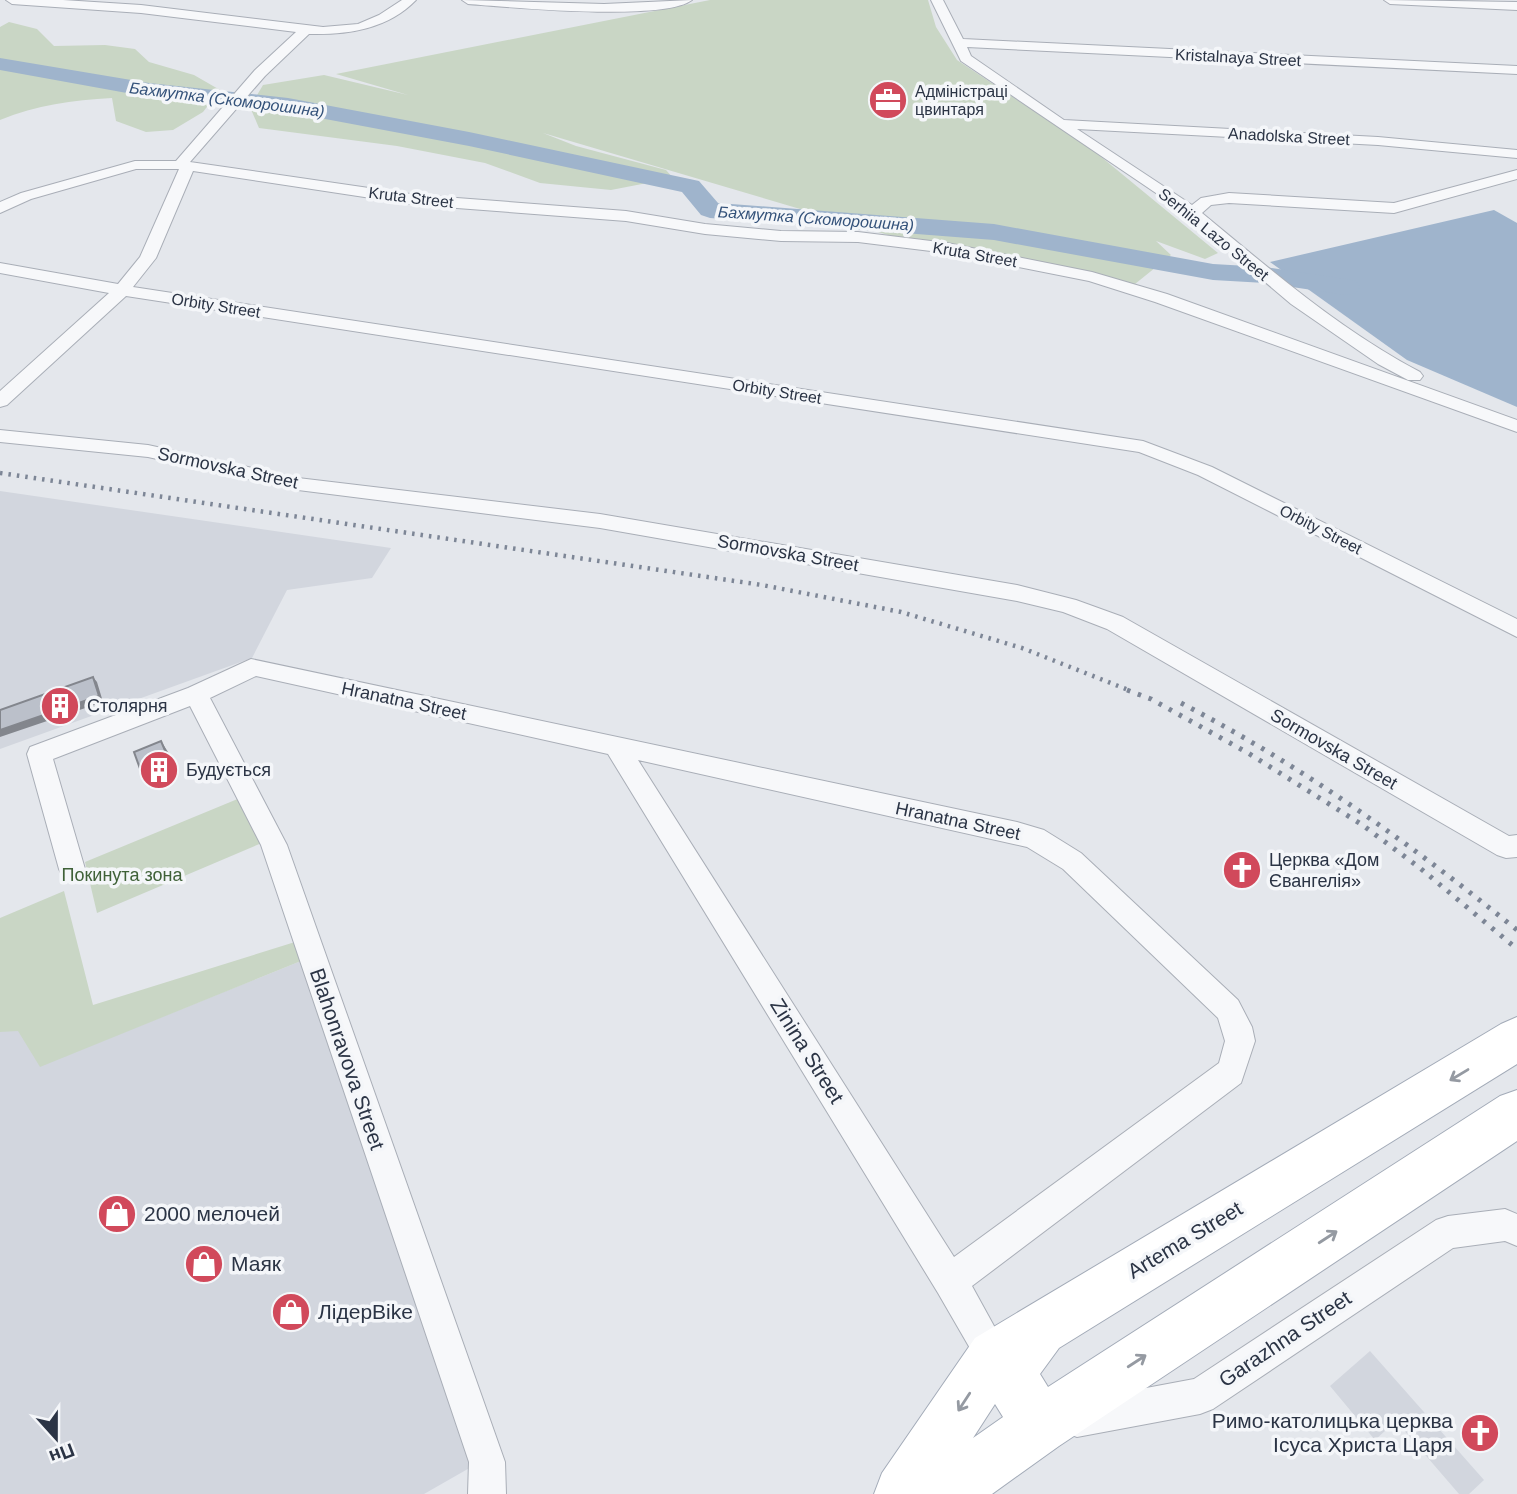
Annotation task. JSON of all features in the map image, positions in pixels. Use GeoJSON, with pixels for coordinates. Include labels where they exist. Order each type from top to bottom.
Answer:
{"type":"FeatureCollection","features":[{"type":"Feature","properties":{"kind":"main road","name":"Artema Street"},"geometry":{"type":"LineString","coordinates":[[903,1494],[994,1357],[1517,1040]]}},
{"type":"Feature","properties":{"kind":"main road"},"geometry":{"type":"LineString","coordinates":[[943,1494],[1039,1426],[1517,1112]]}},
{"type":"Feature","properties":{"kind":"main road"},"geometry":{"type":"LineString","coordinates":[[1039,1426],[1011,1378],[1018,1358],[1047,1324]]}},
{"type":"Feature","properties":{"kind":"street"},"geometry":{"type":"LineString","coordinates":[[12,0],[141,9],[300,29],[346,31],[377,23],[411,0]]}},
{"type":"Feature","properties":{"kind":"street"},"geometry":{"type":"LineString","coordinates":[[141,9],[159,0]]}},
{"type":"Feature","properties":{"kind":"street"},"geometry":{"type":"LineString","coordinates":[[468,0],[559,9],[589,4],[627,9],[685,0]]}},
{"type":"Feature","properties":{"kind":"street","name":"Serhiia Lazo Street"},"geometry":{"type":"LineString","coordinates":[[937,0],[966,58],[1193,212],[1286,292],[1373,353],[1486,413]]}},
{"type":"Feature","properties":{"kind":"street"},"geometry":{"type":"LineString","coordinates":[[1390,0],[1517,6]]}},
{"type":"Feature","properties":{"kind":"street"},"geometry":{"type":"LineString","coordinates":[[0,401],[122,290],[148,258],[184,167],[260,73],[300,29]]}},
{"type":"Feature","properties":{"kind":"street","name":"Kristalnaya Street"},"geometry":{"type":"LineString","coordinates":[[959,44],[1517,69]]}},
{"type":"Feature","properties":{"kind":"street","name":"Anadolska Street"},"geometry":{"type":"LineString","coordinates":[[1061,124],[1378,141],[1517,154]]}},
{"type":"Feature","properties":{"kind":"street","name":"Kruta Street"},"geometry":{"type":"LineString","coordinates":[[0,208],[26,196],[106,172],[135,165],[159,164],[283,179],[417,200],[626,216],[705,229],[781,236],[858,237],[947,248],[1104,280],[1517,426]]}},
{"type":"Feature","properties":{"kind":"street"},"geometry":{"type":"LineString","coordinates":[[1193,212],[1206,201],[1229,198],[1394,208],[1517,174]]}},
{"type":"Feature","properties":{"kind":"street","name":"Orbity Street"},"geometry":{"type":"LineString","coordinates":[[0,268],[122,290],[1143,447],[1205,471],[1517,629]]}},
{"type":"Feature","properties":{"kind":"street","name":"Sormovska Street"},"geometry":{"type":"LineString","coordinates":[[0,436],[148,451],[298,484],[600,521],[1017,593],[1068,605],[1115,623],[1506,847],[1517,846]]}},
{"type":"Feature","properties":{"kind":"street","name":"Hranatna Street"},"geometry":{"type":"LineString","coordinates":[[196,694],[257,669],[1035,838],[1072,861],[1228,1009],[1240,1029],[1239,1052],[1230,1073],[950,1281]]}},
{"type":"Feature","properties":{"kind":"street"},"geometry":{"type":"LineString","coordinates":[[72,869],[39,754],[196,694]]}},
{"type":"Feature","properties":{"kind":"street","name":"Blahonravova Street"},"geometry":{"type":"LineString","coordinates":[[196,694],[274,845],[487,1462],[487,1494]]}},
{"type":"Feature","properties":{"kind":"street","name":"Zinina Street"},"geometry":{"type":"LineString","coordinates":[[617,748],[950,1281],[994,1357]]}},
{"type":"Feature","properties":{"kind":"street","name":"Garazhna Street"},"geometry":{"type":"LineString","coordinates":[[1039,1426],[1200,1396],[1448,1232],[1505,1225],[1517,1230]]}},
{"type":"Feature","properties":{"kind":"shaded area"},"geometry":{"type":"Polygon","coordinates":[[[0,491],[391,548],[372,578],[287,590],[252,658],[0,749],[0,491]]]}},
{"type":"Feature","properties":{"kind":"shaded area","name":"Маяк"},"geometry":{"type":"Polygon","coordinates":[[[301,961],[480,1462],[424,1494],[0,1494],[0,1025],[18,1029],[40,1066],[301,961]]]}},
{"type":"Feature","properties":{"kind":"shaded area"},"geometry":{"type":"Polygon","coordinates":[[[1370,1351],[1484,1480],[1469,1494],[1459,1494],[1396,1421],[1375,1440],[1330,1386],[1370,1351]]]}},
{"type":"Feature","properties":{"kind":"green space"},"geometry":{"type":"Polygon","coordinates":[[[710,0],[928,0],[936,27],[957,60],[1094,151],[1218,253],[1205,259],[1156,241],[1171,255],[1135,284],[986,252],[895,237],[543,133],[576,146],[666,170],[673,178],[611,190],[540,183],[485,163],[397,146],[259,128],[250,107],[263,85],[324,75],[408,95],[336,74],[710,0]]]}},
{"type":"Feature","properties":{"kind":"green space"},"geometry":{"type":"Polygon","coordinates":[[[9,22],[37,29],[54,46],[105,45],[135,49],[149,62],[194,75],[220,90],[203,112],[173,130],[146,132],[116,121],[112,98],[55,104],[0,120],[0,27],[9,22]]]}},
{"type":"Feature","properties":{"kind":"green space","name":"Покинута зона"},"geometry":{"type":"Polygon","coordinates":[[[240,798],[264,842],[97,913],[85,862],[240,798]]]}},
{"type":"Feature","properties":{"kind":"green space","name":"Покинута зона"},"geometry":{"type":"Polygon","coordinates":[[[64,891],[93,1005],[295,942],[301,961],[40,1067],[18,1031],[0,1032],[0,918],[64,891]]]}},
{"type":"Feature","properties":{"kind":"water"},"geometry":{"type":"Polygon","coordinates":[[[1494,210],[1517,223],[1517,407],[1407,360],[1270,262],[1494,210]]]}},
{"type":"Feature","properties":{"kind":"building","name":"Столярня"},"geometry":{"type":"Polygon","coordinates":[[[93,677],[99,696],[0,730],[0,710],[93,677]]]}},
{"type":"Feature","properties":{"kind":"building"},"geometry":{"type":"Polygon","coordinates":[[[161,741],[171,765],[143,777],[134,752],[161,741]]]}},
{"type":"Feature","properties":{"kind":"waterway","name":"Бахмутка (Скоморошина)"},"geometry":{"type":"LineString","coordinates":[[0,64],[149,90],[288,105],[469,139],[690,186],[710,210],[994,232],[1213,272],[1265,275],[1346,287]]}},
{"type":"Feature","properties":{"kind":"railway"},"geometry":{"type":"LineString","coordinates":[[0,473],[762,585],[901,612],[1022,648],[1131,691]]}},
{"type":"Feature","properties":{"kind":"railway"},"geometry":{"type":"LineString","coordinates":[[1127,690],[1151,699],[1248,753],[1361,824],[1420,868],[1517,949]]}},
{"type":"Feature","properties":{"kind":"railway"},"geometry":{"type":"LineString","coordinates":[[1181,703],[1270,753],[1355,808],[1437,867],[1517,930]]}},
{"type":"Feature","properties":{"kind":"place","name":"Адміністраці цвинтаря"},"geometry":{"type":"Point","coordinates":[888,100]}},
{"type":"Feature","properties":{"kind":"place","name":"Столярня"},"geometry":{"type":"Point","coordinates":[60,706]}},
{"type":"Feature","properties":{"kind":"place","name":"Будується"},"geometry":{"type":"Point","coordinates":[159,770]}},
{"type":"Feature","properties":{"kind":"place","name":"Церква «Дом Євангелія»"},"geometry":{"type":"Point","coordinates":[1242,870]}},
{"type":"Feature","properties":{"kind":"place","name":"2000 мелочей"},"geometry":{"type":"Point","coordinates":[117,1214]}},
{"type":"Feature","properties":{"kind":"place","name":"Маяк"},"geometry":{"type":"Point","coordinates":[204,1264]}},
{"type":"Feature","properties":{"kind":"place","name":"ЛідерBike"},"geometry":{"type":"Point","coordinates":[291,1312]}},
{"type":"Feature","properties":{"kind":"place","name":"Римо-католицька церква Ісуса Христа Царя"},"geometry":{"type":"Point","coordinates":[1480,1433]}}]}
